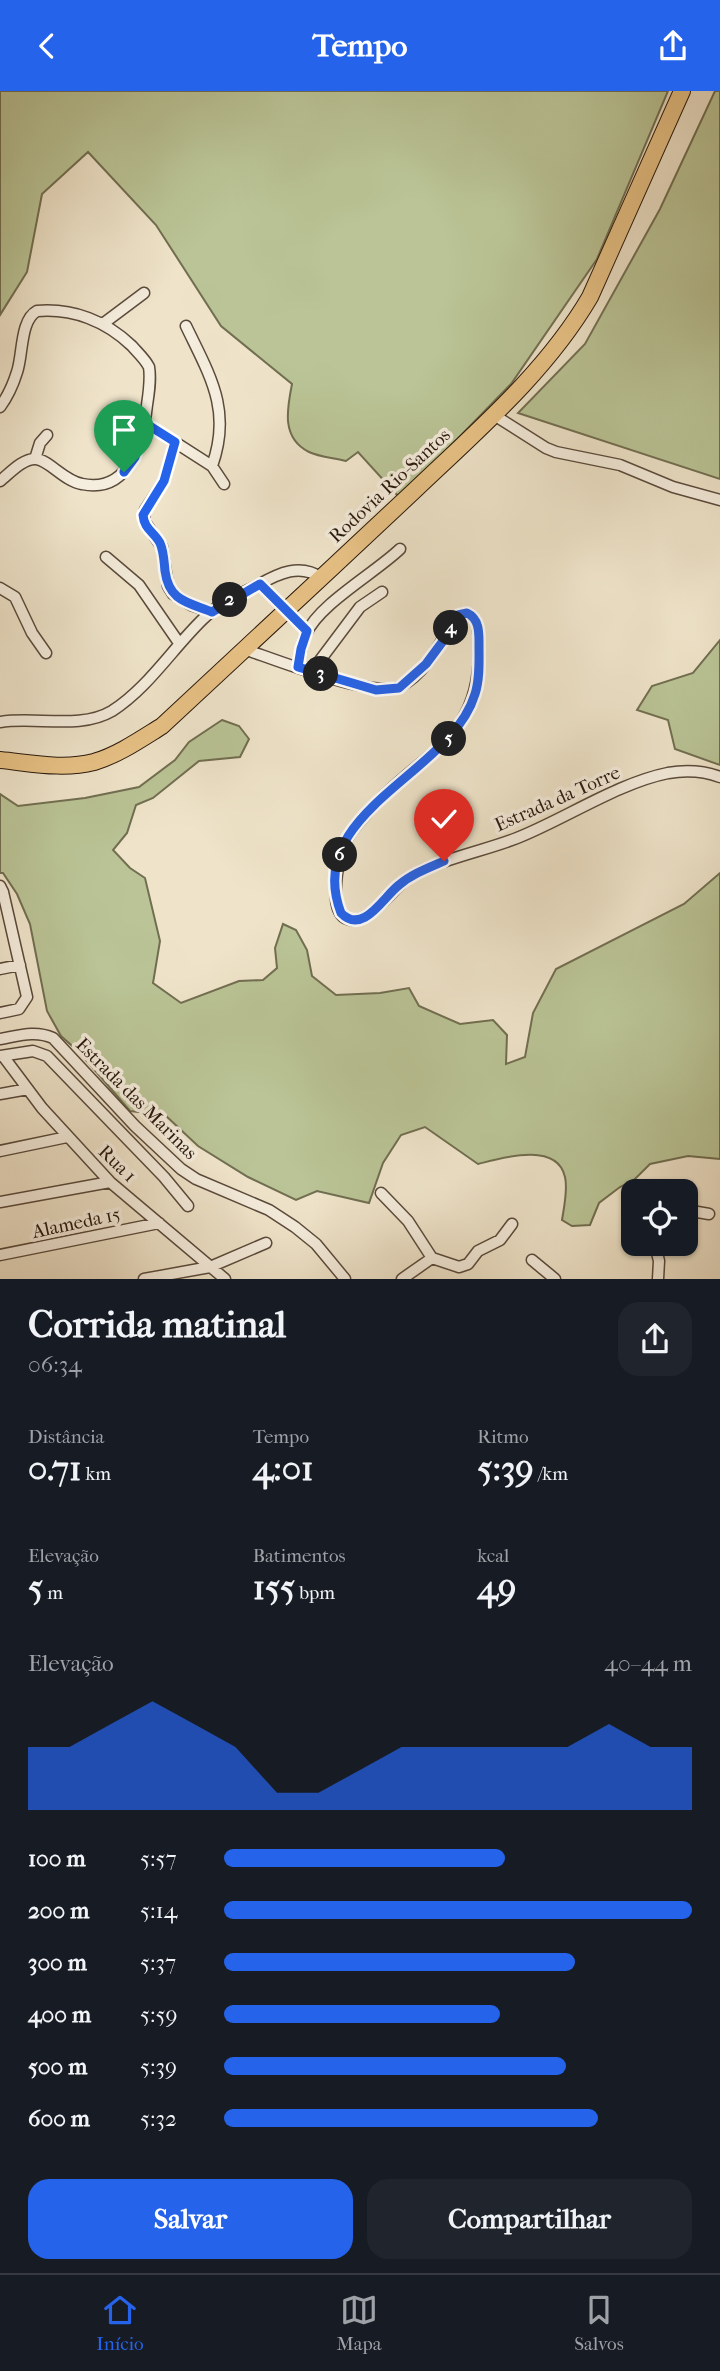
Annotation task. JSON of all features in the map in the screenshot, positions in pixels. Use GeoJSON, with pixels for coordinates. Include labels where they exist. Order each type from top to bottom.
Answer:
{"type":"FeatureCollection","features":[{"type":"Feature","properties":{"kind":"highway","name":"Rodovia Rio-Santos"},"geometry":{"type":"LineString","coordinates":[[0,760],[56,766],[96,761],[125,749],[162,726],[494,415],[551,353],[579,316],[682,91]]}},
{"type":"Feature","properties":{"kind":"street"},"geometry":{"type":"LineString","coordinates":[[104,323],[144,293]]}},
{"type":"Feature","properties":{"kind":"street"},"geometry":{"type":"LineString","coordinates":[[0,407],[18,370],[30,315],[37,310],[80,315],[104,323],[120,334],[149,367],[145,423],[135,457],[124,472],[112,481],[83,485],[35,459],[21,464],[0,481]]}},
{"type":"Feature","properties":{"kind":"street"},"geometry":{"type":"LineString","coordinates":[[186,326],[211,379],[217,399],[221,437],[212,466]]}},
{"type":"Feature","properties":{"kind":"street"},"geometry":{"type":"LineString","coordinates":[[494,415],[556,452],[620,465],[674,487],[720,500]]}},
{"type":"Feature","properties":{"kind":"street"},"geometry":{"type":"LineString","coordinates":[[145,423],[212,466],[224,484]]}},
{"type":"Feature","properties":{"kind":"street"},"geometry":{"type":"LineString","coordinates":[[35,459],[40,443],[47,435]]}},
{"type":"Feature","properties":{"kind":"street"},"geometry":{"type":"LineString","coordinates":[[175,442],[164,481],[145,510],[144,521],[162,547],[168,586],[173,594],[191,605],[212,612]]}},
{"type":"Feature","properties":{"kind":"street"},"geometry":{"type":"LineString","coordinates":[[298,667],[307,631],[337,600],[400,549]]}},
{"type":"Feature","properties":{"kind":"street"},"geometry":{"type":"LineString","coordinates":[[106,557],[139,585],[179,643]]}},
{"type":"Feature","properties":{"kind":"street"},"geometry":{"type":"LineString","coordinates":[[0,722],[87,719],[110,712],[134,694],[179,643],[212,612],[275,575],[305,569],[322,577]]}},
{"type":"Feature","properties":{"kind":"street"},"geometry":{"type":"LineString","coordinates":[[0,588],[13,594],[32,633],[46,653]]}},
{"type":"Feature","properties":{"kind":"street"},"geometry":{"type":"LineString","coordinates":[[312,671],[360,607],[382,592]]}},
{"type":"Feature","properties":{"kind":"street","name":"Estrada da Torre"},"geometry":{"type":"LineString","coordinates":[[244,649],[376,690],[391,690],[407,682],[426,664],[458,615],[472,615],[478,628],[478,672],[475,694],[467,712],[450,738],[381,796],[355,825],[341,851],[336,874],[336,894],[341,913],[349,919],[365,918],[397,886],[428,868],[516,838],[635,783],[668,773],[689,771],[720,777]]}},
{"type":"Feature","properties":{"kind":"street"},"geometry":{"type":"LineString","coordinates":[[0,886],[3,892],[5,924],[20,965],[27,997],[19,1009],[0,1013]]}},
{"type":"Feature","properties":{"kind":"street"},"geometry":{"type":"LineString","coordinates":[[0,969],[20,965]]}},
{"type":"Feature","properties":{"kind":"street","name":"Estrada das Marinas"},"geometry":{"type":"LineString","coordinates":[[0,1039],[34,1033],[53,1038],[135,1126],[181,1169],[196,1179],[269,1210],[295,1227],[316,1244],[345,1279]]}},
{"type":"Feature","properties":{"kind":"street"},"geometry":{"type":"LineString","coordinates":[[2,1056],[33,1051],[47,1056],[164,1177],[188,1206]]}},
{"type":"Feature","properties":{"kind":"street","name":"Rua 1"},"geometry":{"type":"LineString","coordinates":[[2,1056],[67,1137],[110,1182],[225,1279]]}},
{"type":"Feature","properties":{"kind":"street"},"geometry":{"type":"LineString","coordinates":[[0,1094],[28,1089]]}},
{"type":"Feature","properties":{"kind":"street"},"geometry":{"type":"LineString","coordinates":[[0,1151],[67,1137]]}},
{"type":"Feature","properties":{"kind":"street"},"geometry":{"type":"LineString","coordinates":[[0,1202],[110,1182]]}},
{"type":"Feature","properties":{"kind":"street"},"geometry":{"type":"LineString","coordinates":[[381,1193],[408,1221],[432,1258],[459,1267],[464,1266],[478,1251],[500,1240],[512,1224]]}},
{"type":"Feature","properties":{"kind":"street"},"geometry":{"type":"LineString","coordinates":[[698,1213],[709,1215]]}},
{"type":"Feature","properties":{"kind":"street","name":"Alameda 15"},"geometry":{"type":"LineString","coordinates":[[0,1255],[159,1223]]}},
{"type":"Feature","properties":{"kind":"street"},"geometry":{"type":"LineString","coordinates":[[144,1279],[210,1267],[266,1243]]}},
{"type":"Feature","properties":{"kind":"street"},"geometry":{"type":"LineString","coordinates":[[658,1256],[658,1279]]}},
{"type":"Feature","properties":{"kind":"street"},"geometry":{"type":"LineString","coordinates":[[402,1279],[432,1258]]}},
{"type":"Feature","properties":{"kind":"street"},"geometry":{"type":"LineString","coordinates":[[532,1260],[555,1279]]}},
{"type":"Feature","properties":{"kind":"path"},"geometry":{"type":"LineString","coordinates":[[260,584],[307,631]]}},
{"type":"Feature","properties":{"kind":"green space"},"geometry":{"type":"Polygon","coordinates":[[[0,91],[668,91],[597,259],[511,384],[398,496],[358,452],[346,461],[313,454],[300,446],[290,431],[288,422],[292,384],[221,326],[156,225],[88,152],[42,194],[27,272],[0,315],[0,91]]]}},
{"type":"Feature","properties":{"kind":"green space"},"geometry":{"type":"Polygon","coordinates":[[[715,91],[720,91],[720,479],[518,413],[585,344],[660,209],[715,91]]]}},
{"type":"Feature","properties":{"kind":"green space"},"geometry":{"type":"Polygon","coordinates":[[[720,640],[720,765],[675,749],[668,720],[637,710],[652,686],[693,673],[720,640]]]}},
{"type":"Feature","properties":{"kind":"green space"},"geometry":{"type":"Polygon","coordinates":[[[222,720],[239,726],[249,739],[240,757],[199,761],[153,798],[136,805],[127,833],[113,850],[130,868],[145,878],[160,941],[153,983],[181,1003],[239,981],[263,980],[277,968],[275,948],[283,924],[296,930],[307,950],[312,976],[336,995],[380,993],[409,988],[419,1006],[460,1024],[493,1020],[507,1035],[506,1064],[525,1057],[533,1013],[556,969],[684,904],[720,873],[720,1159],[688,1156],[650,1164],[635,1179],[621,1179],[621,1186],[599,1203],[590,1225],[572,1226],[562,1220],[566,1193],[565,1177],[560,1166],[540,1155],[514,1156],[478,1164],[425,1127],[401,1135],[383,1163],[369,1203],[317,1191],[296,1200],[248,1177],[198,1146],[165,1115],[130,1111],[80,1053],[61,1036],[47,1011],[30,924],[17,894],[3,873],[0,873],[0,794],[18,806],[85,798],[139,787],[175,760],[189,742],[222,720]]]}},
{"type":"Feature","properties":{"kind":"route"},"geometry":{"type":"LineString","coordinates":[[124,472],[135,457],[145,423],[175,442],[164,481],[143,515],[145,526],[162,547],[168,586],[173,594],[182,600],[212,612],[260,584],[307,631],[298,667],[376,690],[399,688],[426,664],[458,615],[467,613],[475,618],[478,628],[478,672],[475,694],[467,712],[450,738],[381,796],[355,825],[341,851],[336,874],[339,909],[344,917],[349,919],[365,918],[409,877],[444,861]]}}]}
